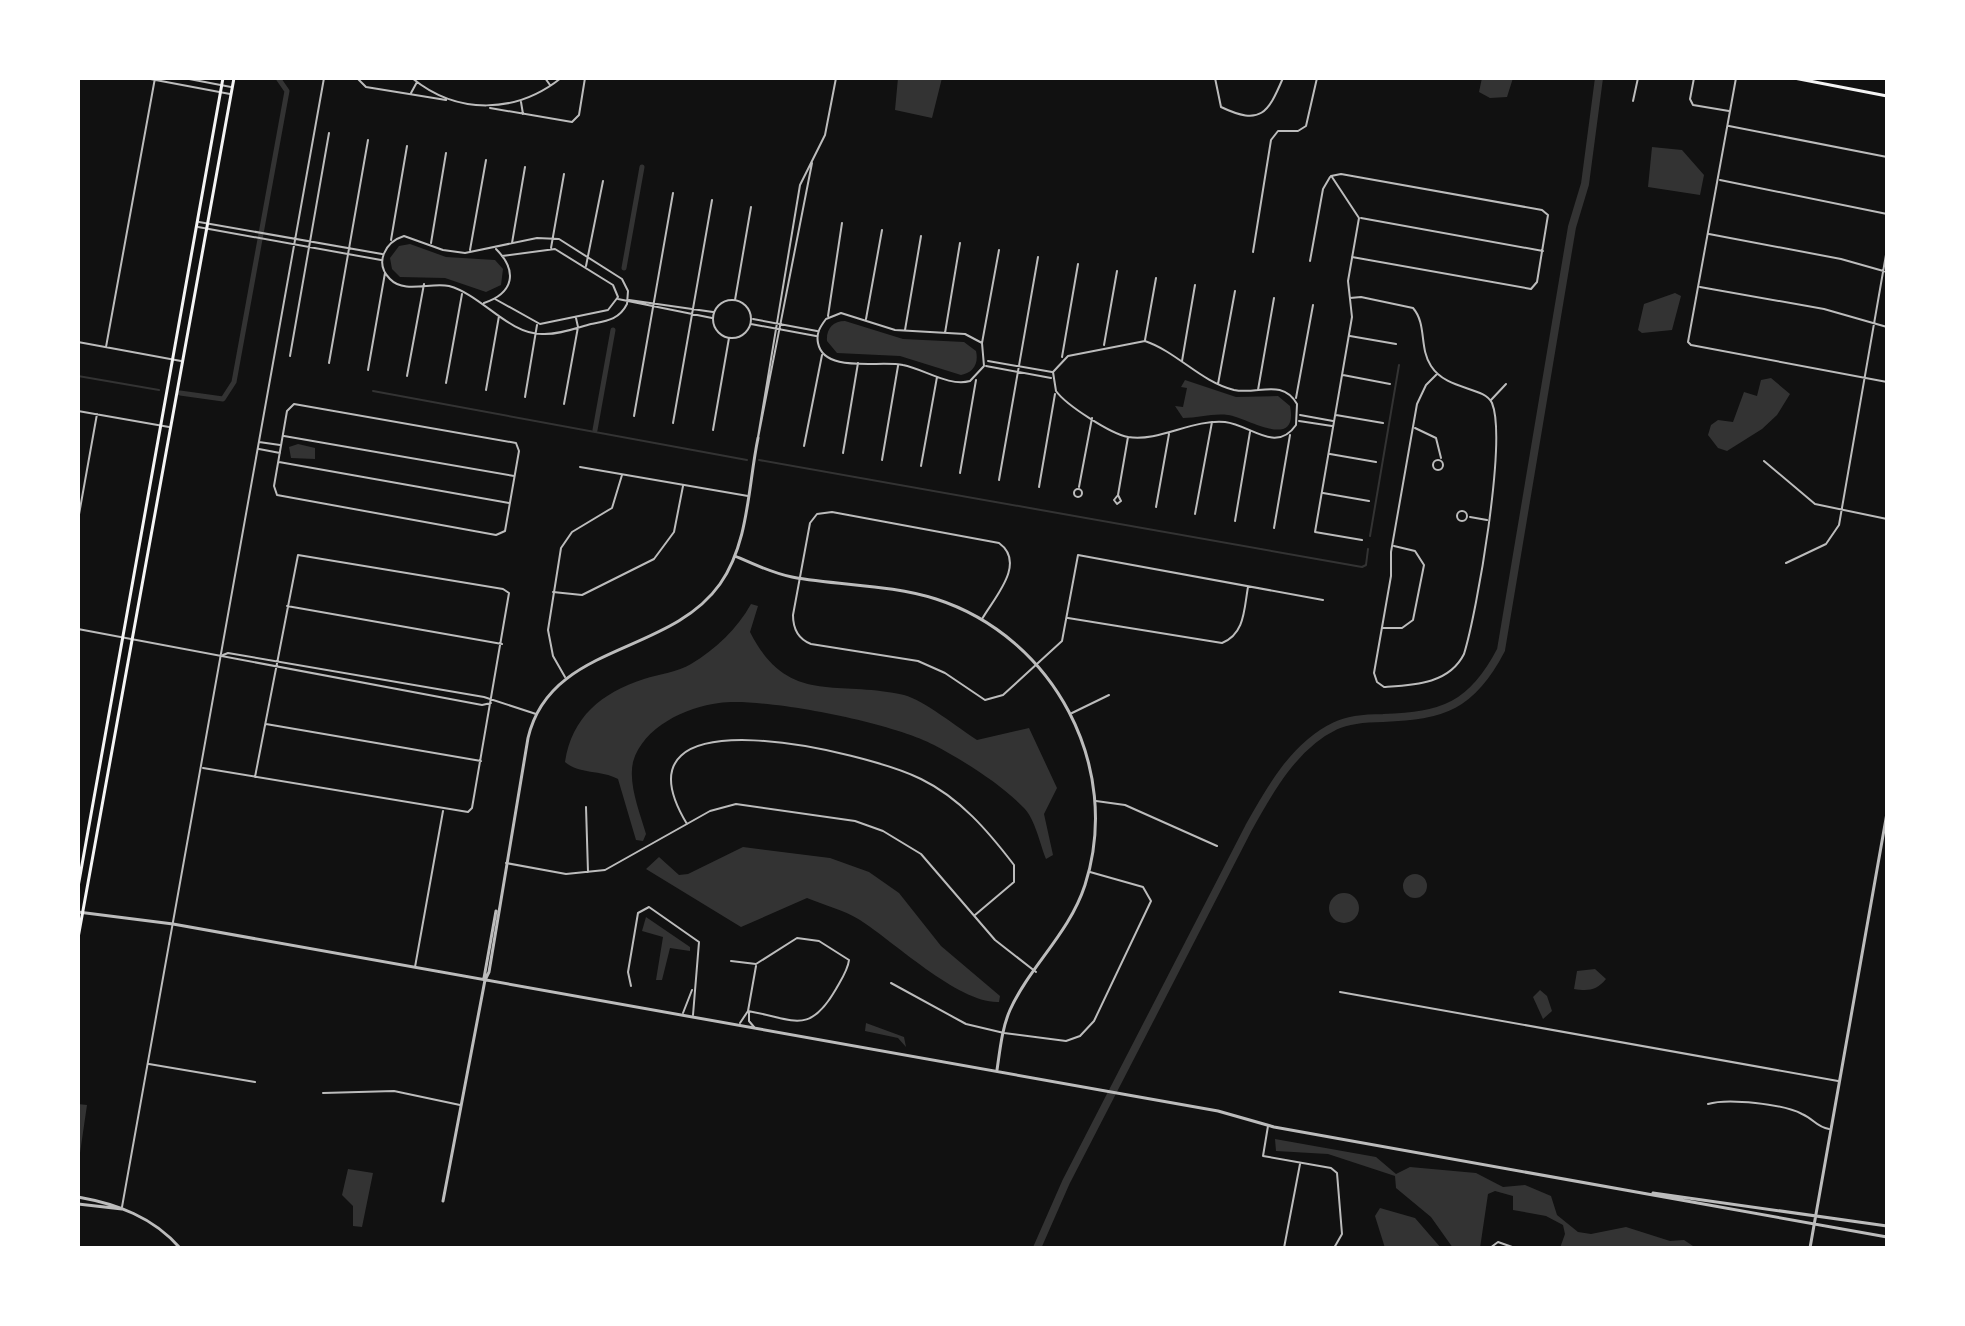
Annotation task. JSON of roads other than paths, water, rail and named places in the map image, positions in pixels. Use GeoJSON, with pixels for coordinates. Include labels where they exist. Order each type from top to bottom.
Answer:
{"type":"FeatureCollection","features":[{"type":"Feature","properties":{"kind":"main road"},"geometry":{"type":"LineString","coordinates":[[78,887],[223,78]]}},
{"type":"Feature","properties":{"kind":"main road"},"geometry":{"type":"LineString","coordinates":[[78,938],[80,912],[234,78]]}},
{"type":"Feature","properties":{"kind":"main road"},"geometry":{"type":"LineString","coordinates":[[1794,78],[1887,96]]}},
{"type":"Feature","properties":{"kind":"street"},"geometry":{"type":"LineString","coordinates":[[145,78],[231,95]]}},
{"type":"Feature","properties":{"kind":"street"},"geometry":{"type":"LineString","coordinates":[[184,78],[232,87]]}},
{"type":"Feature","properties":{"kind":"street"},"geometry":{"type":"LineString","coordinates":[[122,1209],[324,78]]}},
{"type":"Feature","properties":{"kind":"street"},"geometry":{"type":"LineString","coordinates":[[357,78],[366,87],[573,122],[579,115],[585,78]]}},
{"type":"Feature","properties":{"kind":"street"},"geometry":{"type":"LineString","coordinates":[[412,78],[457,102]]}},
{"type":"Feature","properties":{"kind":"street"},"geometry":{"type":"LineString","coordinates":[[545,78],[551,86]]}},
{"type":"Feature","properties":{"kind":"street"},"geometry":{"type":"LineString","coordinates":[[479,106],[521,101],[561,78]]}},
{"type":"Feature","properties":{"kind":"street"},"geometry":{"type":"LineString","coordinates":[[758,438],[762,398],[798,192],[825,135],[836,78]]}},
{"type":"Feature","properties":{"kind":"street"},"geometry":{"type":"LineString","coordinates":[[1215,78],[1220,105],[1257,115],[1267,111],[1283,78]]}},
{"type":"Feature","properties":{"kind":"street"},"geometry":{"type":"LineString","coordinates":[[1253,252],[1271,140],[1278,131],[1298,131],[1306,126],[1317,78]]}},
{"type":"Feature","properties":{"kind":"street"},"geometry":{"type":"LineString","coordinates":[[1633,101],[1638,78]]}},
{"type":"Feature","properties":{"kind":"street"},"geometry":{"type":"LineString","coordinates":[[1694,78],[1690,99],[1693,105],[1730,112]]}},
{"type":"Feature","properties":{"kind":"street"},"geometry":{"type":"LineString","coordinates":[[1736,78],[1688,342],[1887,382]]}},
{"type":"Feature","properties":{"kind":"street"},"geometry":{"type":"LineString","coordinates":[[106,347],[155,79]]}},
{"type":"Feature","properties":{"kind":"street"},"geometry":{"type":"LineString","coordinates":[[410,94],[417,82]]}},
{"type":"Feature","properties":{"kind":"street"},"geometry":{"type":"LineString","coordinates":[[521,101],[523,114]]}},
{"type":"Feature","properties":{"kind":"street"},"geometry":{"type":"LineString","coordinates":[[1728,126],[1887,157]]}},
{"type":"Feature","properties":{"kind":"street"},"geometry":{"type":"LineString","coordinates":[[290,356],[329,133]]}},
{"type":"Feature","properties":{"kind":"street"},"geometry":{"type":"LineString","coordinates":[[329,363],[368,140]]}},
{"type":"Feature","properties":{"kind":"street"},"geometry":{"type":"LineString","coordinates":[[368,370],[385,273],[383,254],[390,243],[407,146]]}},
{"type":"Feature","properties":{"kind":"street"},"geometry":{"type":"LineString","coordinates":[[430,245],[446,153]]}},
{"type":"Feature","properties":{"kind":"street"},"geometry":{"type":"LineString","coordinates":[[443,1201],[485,980],[489,936],[536,714],[565,677],[692,613],[719,585],[735,556],[804,193],[814,158]]}},
{"type":"Feature","properties":{"kind":"street"},"geometry":{"type":"LineString","coordinates":[[470,252],[486,160]]}},
{"type":"Feature","properties":{"kind":"street"},"geometry":{"type":"LineString","coordinates":[[512,243],[525,167]]}},
{"type":"Feature","properties":{"kind":"street"},"geometry":{"type":"LineString","coordinates":[[551,248],[564,174]]}},
{"type":"Feature","properties":{"kind":"street"},"geometry":{"type":"LineString","coordinates":[[1310,261],[1323,189],[1331,176],[1341,174],[1547,213],[1537,284],[1533,288],[1352,257]]}},
{"type":"Feature","properties":{"kind":"street"},"geometry":{"type":"LineString","coordinates":[[1331,176],[1359,218],[1348,281],[1349,336],[1315,532],[1362,540]]}},
{"type":"Feature","properties":{"kind":"street"},"geometry":{"type":"LineString","coordinates":[[1718,180],[1887,214]]}},
{"type":"Feature","properties":{"kind":"street"},"geometry":{"type":"LineString","coordinates":[[586,266],[603,181]]}},
{"type":"Feature","properties":{"kind":"street"},"geometry":{"type":"LineString","coordinates":[[798,192],[804,193]]}},
{"type":"Feature","properties":{"kind":"street"},"geometry":{"type":"LineString","coordinates":[[634,416],[673,193]]}},
{"type":"Feature","properties":{"kind":"street"},"geometry":{"type":"LineString","coordinates":[[673,423],[712,200]]}},
{"type":"Feature","properties":{"kind":"street"},"geometry":{"type":"LineString","coordinates":[[735,300],[751,207]]}},
{"type":"Feature","properties":{"kind":"street"},"geometry":{"type":"LineString","coordinates":[[1359,218],[1543,251]]}},
{"type":"Feature","properties":{"kind":"street"},"geometry":{"type":"LineString","coordinates":[[842,223],[828,317],[817,336],[823,354],[838,363],[898,364],[960,383],[977,377]]}},
{"type":"Feature","properties":{"kind":"street"},"geometry":{"type":"LineString","coordinates":[[196,224],[382,260]]}},
{"type":"Feature","properties":{"kind":"street"},"geometry":{"type":"LineString","coordinates":[[206,226],[383,254]]}},
{"type":"Feature","properties":{"kind":"street"},"geometry":{"type":"LineString","coordinates":[[865,321],[882,230]]}},
{"type":"Feature","properties":{"kind":"street"},"geometry":{"type":"LineString","coordinates":[[1708,234],[1820,254],[1885,271]]}},
{"type":"Feature","properties":{"kind":"street"},"geometry":{"type":"LineString","coordinates":[[385,273],[402,286],[424,284],[463,291],[536,334],[615,318],[628,300],[628,289],[622,279],[590,257],[553,238],[470,252],[430,245],[410,236],[390,243]]}},
{"type":"Feature","properties":{"kind":"street"},"geometry":{"type":"LineString","coordinates":[[904,332],[921,236]]}},
{"type":"Feature","properties":{"kind":"street"},"geometry":{"type":"LineString","coordinates":[[790,237],[796,238]]}},
{"type":"Feature","properties":{"kind":"street"},"geometry":{"type":"LineString","coordinates":[[944,334],[960,243]]}},
{"type":"Feature","properties":{"kind":"street"},"geometry":{"type":"LineString","coordinates":[[483,303],[504,294],[511,280],[509,265],[494,247]]}},
{"type":"Feature","properties":{"kind":"street"},"geometry":{"type":"LineString","coordinates":[[495,299],[537,324],[609,310],[618,299],[616,287],[586,266],[551,248],[502,256]]}},
{"type":"Feature","properties":{"kind":"street"},"geometry":{"type":"LineString","coordinates":[[1786,563],[1829,542],[1838,528],[1887,249]]}},
{"type":"Feature","properties":{"kind":"street"},"geometry":{"type":"LineString","coordinates":[[960,473],[977,377],[984,366],[982,343],[999,250]]}},
{"type":"Feature","properties":{"kind":"street"},"geometry":{"type":"LineString","coordinates":[[999,480],[1038,257]]}},
{"type":"Feature","properties":{"kind":"street"},"geometry":{"type":"LineString","coordinates":[[1039,487],[1056,391],[1053,372],[1061,360],[1078,264]]}},
{"type":"Feature","properties":{"kind":"street"},"geometry":{"type":"LineString","coordinates":[[1104,347],[1117,271]]}},
{"type":"Feature","properties":{"kind":"street"},"geometry":{"type":"LineString","coordinates":[[1145,341],[1156,278]]}},
{"type":"Feature","properties":{"kind":"street"},"geometry":{"type":"LineString","coordinates":[[783,281],[788,282]]}},
{"type":"Feature","properties":{"kind":"street"},"geometry":{"type":"LineString","coordinates":[[407,376],[424,284]]}},
{"type":"Feature","properties":{"kind":"street"},"geometry":{"type":"LineString","coordinates":[[1182,361],[1195,285]]}},
{"type":"Feature","properties":{"kind":"street"},"geometry":{"type":"LineString","coordinates":[[1698,287],[1824,309],[1887,327]]}},
{"type":"Feature","properties":{"kind":"street"},"geometry":{"type":"LineString","coordinates":[[446,383],[463,291]]}},
{"type":"Feature","properties":{"kind":"street"},"geometry":{"type":"LineString","coordinates":[[1218,384],[1235,291]]}},
{"type":"Feature","properties":{"kind":"street"},"geometry":{"type":"LineString","coordinates":[[1258,390],[1274,298]]}},
{"type":"Feature","properties":{"kind":"street"},"geometry":{"type":"LineString","coordinates":[[1350,298],[1405,305],[1419,316],[1425,354],[1437,374],[1454,386],[1479,392],[1490,400],[1496,467],[1466,645],[1459,662],[1434,680],[1387,687],[1377,682],[1374,673],[1393,546],[1421,394],[1437,374]]}},
{"type":"Feature","properties":{"kind":"street"},"geometry":{"type":"LineString","coordinates":[[618,299],[714,312]]}},
{"type":"Feature","properties":{"kind":"street"},"geometry":{"type":"LineString","coordinates":[[628,300],[713,318]]}},
{"type":"Feature","properties":{"kind":"street"},"geometry":{"type":"LineString","coordinates":[[735,300],[748,309],[751,319],[742,335],[729,338],[719,333],[713,318],[714,312],[723,303],[735,300]]}},
{"type":"Feature","properties":{"kind":"street"},"geometry":{"type":"LineString","coordinates":[[1274,528],[1291,432],[1298,418],[1296,401],[1313,305]]}},
{"type":"Feature","properties":{"kind":"street"},"geometry":{"type":"LineString","coordinates":[[828,317],[841,313],[904,332],[968,334],[982,343]]}},
{"type":"Feature","properties":{"kind":"street"},"geometry":{"type":"LineString","coordinates":[[486,390],[499,314]]}},
{"type":"Feature","properties":{"kind":"street"},"geometry":{"type":"LineString","coordinates":[[564,404],[578,327],[576,318]]}},
{"type":"Feature","properties":{"kind":"street"},"geometry":{"type":"LineString","coordinates":[[751,319],[818,331]]}},
{"type":"Feature","properties":{"kind":"street"},"geometry":{"type":"LineString","coordinates":[[525,397],[537,324]]}},
{"type":"Feature","properties":{"kind":"street"},"geometry":{"type":"LineString","coordinates":[[750,324],[817,336]]}},
{"type":"Feature","properties":{"kind":"street"},"geometry":{"type":"LineString","coordinates":[[1349,336],[1396,344]]}},
{"type":"Feature","properties":{"kind":"street"},"geometry":{"type":"LineString","coordinates":[[713,430],[729,338]]}},
{"type":"Feature","properties":{"kind":"street"},"geometry":{"type":"LineString","coordinates":[[1061,360],[1104,347],[1145,341],[1218,384],[1236,390],[1282,389],[1296,401]]}},
{"type":"Feature","properties":{"kind":"street"},"geometry":{"type":"LineString","coordinates":[[78,342],[181,361]]}},
{"type":"Feature","properties":{"kind":"street"},"geometry":{"type":"LineString","coordinates":[[804,446],[818,362],[823,354]]}},
{"type":"Feature","properties":{"kind":"street"},"geometry":{"type":"LineString","coordinates":[[985,360],[1053,372]]}},
{"type":"Feature","properties":{"kind":"street"},"geometry":{"type":"LineString","coordinates":[[769,362],[774,363]]}},
{"type":"Feature","properties":{"kind":"street"},"geometry":{"type":"LineString","coordinates":[[843,453],[858,362]]}},
{"type":"Feature","properties":{"kind":"street"},"geometry":{"type":"LineString","coordinates":[[882,460],[898,364]]}},
{"type":"Feature","properties":{"kind":"street"},"geometry":{"type":"LineString","coordinates":[[984,366],[1052,378]]}},
{"type":"Feature","properties":{"kind":"street"},"geometry":{"type":"LineString","coordinates":[[1342,375],[1390,384]]}},
{"type":"Feature","properties":{"kind":"street"},"geometry":{"type":"LineString","coordinates":[[921,466],[938,376]]}},
{"type":"Feature","properties":{"kind":"street"},"geometry":{"type":"LineString","coordinates":[[1490,400],[1506,384]]}},
{"type":"Feature","properties":{"kind":"street"},"geometry":{"type":"LineString","coordinates":[[1056,391],[1092,418],[1128,437],[1212,422],[1251,429],[1273,439],[1291,432]]}},
{"type":"Feature","properties":{"kind":"street"},"geometry":{"type":"LineString","coordinates":[[762,398],[767,399]]}},
{"type":"Feature","properties":{"kind":"street"},"geometry":{"type":"LineString","coordinates":[[297,404],[514,442],[519,448],[503,533],[482,532],[280,496],[274,488],[281,445],[288,409],[297,404]]}},
{"type":"Feature","properties":{"kind":"street"},"geometry":{"type":"LineString","coordinates":[[78,411],[169,427]]}},
{"type":"Feature","properties":{"kind":"street"},"geometry":{"type":"LineString","coordinates":[[78,520],[97,414]]}},
{"type":"Feature","properties":{"kind":"street"},"geometry":{"type":"LineString","coordinates":[[1335,414],[1383,423]]}},
{"type":"Feature","properties":{"kind":"street"},"geometry":{"type":"LineString","coordinates":[[1079,487],[1092,418]]}},
{"type":"Feature","properties":{"kind":"street"},"geometry":{"type":"LineString","coordinates":[[1298,418],[1334,421]]}},
{"type":"Feature","properties":{"kind":"street"},"geometry":{"type":"LineString","coordinates":[[1298,418],[1333,426]]}},
{"type":"Feature","properties":{"kind":"street"},"geometry":{"type":"LineString","coordinates":[[1195,514],[1212,422]]}},
{"type":"Feature","properties":{"kind":"street"},"geometry":{"type":"LineString","coordinates":[[1414,427],[1428,431],[1436,438],[1441,458]]}},
{"type":"Feature","properties":{"kind":"street"},"geometry":{"type":"LineString","coordinates":[[1235,521],[1251,429]]}},
{"type":"Feature","properties":{"kind":"street"},"geometry":{"type":"LineString","coordinates":[[1156,507],[1170,431]]}},
{"type":"Feature","properties":{"kind":"street"},"geometry":{"type":"LineString","coordinates":[[283,436],[515,476]]}},
{"type":"Feature","properties":{"kind":"street"},"geometry":{"type":"LineString","coordinates":[[1118,495],[1128,437]]}},
{"type":"Feature","properties":{"kind":"street"},"geometry":{"type":"LineString","coordinates":[[259,442],[281,445]]}},
{"type":"Feature","properties":{"kind":"street"},"geometry":{"type":"LineString","coordinates":[[258,449],[280,453]]}},
{"type":"Feature","properties":{"kind":"street"},"geometry":{"type":"LineString","coordinates":[[1328,454],[1376,462]]}},
{"type":"Feature","properties":{"kind":"street"},"geometry":{"type":"LineString","coordinates":[[1764,461],[1810,501],[1842,511],[1887,519]]}},
{"type":"Feature","properties":{"kind":"street"},"geometry":{"type":"LineString","coordinates":[[278,462],[510,503]]}},
{"type":"Feature","properties":{"kind":"street"},"geometry":{"type":"LineString","coordinates":[[580,467],[748,496]]}},
{"type":"Feature","properties":{"kind":"street"},"geometry":{"type":"LineString","coordinates":[[565,677],[549,639],[552,592],[563,543],[575,530],[612,508],[622,475]]}},
{"type":"Feature","properties":{"kind":"street"},"geometry":{"type":"LineString","coordinates":[[552,592],[582,595],[654,559],[674,532],[683,486]]}},
{"type":"Feature","properties":{"kind":"street"},"geometry":{"type":"LineString","coordinates":[[1322,493],[1369,501]]}},
{"type":"Feature","properties":{"kind":"street"},"geometry":{"type":"LineString","coordinates":[[982,619],[1011,564],[1006,548],[992,540],[824,512],[814,516],[808,527],[793,620],[799,636],[808,643],[918,661],[945,673],[988,700],[1003,695],[1062,641],[1078,555],[1323,600]]}},
{"type":"Feature","properties":{"kind":"street"},"geometry":{"type":"LineString","coordinates":[[1470,517],[1488,520]]}},
{"type":"Feature","properties":{"kind":"street"},"geometry":{"type":"LineString","coordinates":[[1382,628],[1402,628],[1413,620],[1424,565],[1415,551],[1393,546]]}},
{"type":"Feature","properties":{"kind":"street"},"geometry":{"type":"LineString","coordinates":[[202,768],[463,814],[471,810],[502,644],[508,591],[298,555],[255,777]]}},
{"type":"Feature","properties":{"kind":"street"},"geometry":{"type":"LineString","coordinates":[[735,556],[799,578],[917,594],[982,619],[1011,639],[1037,665],[1071,714],[1086,751],[1095,801],[1094,839],[1088,872],[1069,922],[1012,1008],[996,1071]]}},
{"type":"Feature","properties":{"kind":"street"},"geometry":{"type":"LineString","coordinates":[[1067,618],[1222,643],[1233,638],[1240,627],[1248,586]]}},
{"type":"Feature","properties":{"kind":"street"},"geometry":{"type":"LineString","coordinates":[[286,606],[502,644]]}},
{"type":"Feature","properties":{"kind":"street"},"geometry":{"type":"LineString","coordinates":[[78,629],[275,669],[482,705],[491,703],[536,714]]}},
{"type":"Feature","properties":{"kind":"street"},"geometry":{"type":"LineString","coordinates":[[222,656],[228,653],[416,685],[484,697],[491,703]]}},
{"type":"Feature","properties":{"kind":"street"},"geometry":{"type":"LineString","coordinates":[[347,681],[348,674]]}},
{"type":"Feature","properties":{"kind":"street"},"geometry":{"type":"LineString","coordinates":[[415,693],[416,685]]}},
{"type":"Feature","properties":{"kind":"street"},"geometry":{"type":"LineString","coordinates":[[1071,714],[1109,695]]}},
{"type":"Feature","properties":{"kind":"street"},"geometry":{"type":"LineString","coordinates":[[265,723],[481,761]]}},
{"type":"Feature","properties":{"kind":"street"},"geometry":{"type":"LineString","coordinates":[[687,825],[672,800],[669,777],[683,755],[708,743],[752,739],[889,766],[924,781],[957,803],[1014,865],[1014,882],[975,916]]}},
{"type":"Feature","properties":{"kind":"street"},"geometry":{"type":"LineString","coordinates":[[1095,801],[1125,805],[1217,846]]}},
{"type":"Feature","properties":{"kind":"street"},"geometry":{"type":"LineString","coordinates":[[506,863],[556,873],[588,873],[622,863],[716,809],[743,803],[868,825],[899,839],[921,854],[1000,945],[1036,972]]}},
{"type":"Feature","properties":{"kind":"street"},"geometry":{"type":"LineString","coordinates":[[586,807],[588,873]]}},
{"type":"Feature","properties":{"kind":"street"},"geometry":{"type":"LineString","coordinates":[[415,967],[444,810]]}},
{"type":"Feature","properties":{"kind":"street"},"geometry":{"type":"LineString","coordinates":[[1810,1248],[1887,813]]}},
{"type":"Feature","properties":{"kind":"street"},"geometry":{"type":"LineString","coordinates":[[891,983],[966,1024],[1004,1033],[1066,1041],[1080,1036],[1094,1021],[1151,901],[1143,887],[1088,872]]}},
{"type":"Feature","properties":{"kind":"street"},"geometry":{"type":"LineString","coordinates":[[631,986],[628,972],[638,913],[647,907],[699,942],[691,1012],[695,1017]]}},
{"type":"Feature","properties":{"kind":"street"},"geometry":{"type":"LineString","coordinates":[[80,912],[173,924],[1102,1090],[1218,1111],[1268,1126],[1887,1237]]}},
{"type":"Feature","properties":{"kind":"street"},"geometry":{"type":"LineString","coordinates":[[731,961],[756,964],[797,938],[819,941],[849,961],[824,1010],[815,1019],[801,1020],[748,1011]]}},
{"type":"Feature","properties":{"kind":"street"},"geometry":{"type":"LineString","coordinates":[[755,1028],[749,1023],[748,1011],[756,964]]}},
{"type":"Feature","properties":{"kind":"street"},"geometry":{"type":"LineString","coordinates":[[679,1014],[686,1011],[693,989]]}},
{"type":"Feature","properties":{"kind":"street"},"geometry":{"type":"LineString","coordinates":[[1340,992],[1838,1081]]}},
{"type":"Feature","properties":{"kind":"street"},"geometry":{"type":"LineString","coordinates":[[735,1025],[743,1022],[748,1011]]}},
{"type":"Feature","properties":{"kind":"street"},"geometry":{"type":"LineString","coordinates":[[148,1064],[255,1082]]}},
{"type":"Feature","properties":{"kind":"street"},"geometry":{"type":"LineString","coordinates":[[323,1093],[394,1091],[461,1105]]}},
{"type":"Feature","properties":{"kind":"street"},"geometry":{"type":"LineString","coordinates":[[1708,1104],[1728,1100],[1796,1112],[1816,1126],[1829,1129]]}},
{"type":"Feature","properties":{"kind":"street"},"geometry":{"type":"LineString","coordinates":[[1268,1126],[1263,1156],[1333,1168],[1337,1173],[1342,1234],[1334,1248]]}},
{"type":"Feature","properties":{"kind":"street"},"geometry":{"type":"LineString","coordinates":[[1284,1248],[1300,1163]]}},
{"type":"Feature","properties":{"kind":"street"},"geometry":{"type":"LineString","coordinates":[[1633,1191],[1887,1226]]}},
{"type":"Feature","properties":{"kind":"street"},"geometry":{"type":"LineString","coordinates":[[78,1197],[122,1209],[157,1226],[180,1248]]}},
{"type":"Feature","properties":{"kind":"street"},"geometry":{"type":"LineString","coordinates":[[78,1204],[122,1209]]}},
{"type":"Feature","properties":{"kind":"street"},"geometry":{"type":"LineString","coordinates":[[1490,1248],[1499,1242],[1515,1248]]}},
{"type":"Feature","properties":{"kind":"waterway"},"geometry":{"type":"LineString","coordinates":[[180,393],[223,399],[234,382],[287,91],[278,78]]}},
{"type":"Feature","properties":{"kind":"waterway"},"geometry":{"type":"LineString","coordinates":[[1037,1248],[1066,1182],[1249,827],[1285,769],[1308,744],[1341,724],[1352,720],[1423,714],[1454,704],[1479,684],[1501,650],[1572,227],[1585,184],[1599,78]]}},
{"type":"Feature","properties":{"kind":"waterway"},"geometry":{"type":"LineString","coordinates":[[624,268],[642,167]]}},
{"type":"Feature","properties":{"kind":"waterway"},"geometry":{"type":"LineString","coordinates":[[595,430],[613,330]]}},
{"type":"Feature","properties":{"kind":"waterway"},"geometry":{"type":"LineString","coordinates":[[1370,536],[1399,365]]}},
{"type":"Feature","properties":{"kind":"waterway"},"geometry":{"type":"LineString","coordinates":[[78,376],[159,390]]}},
{"type":"Feature","properties":{"kind":"waterway"},"geometry":{"type":"LineString","coordinates":[[373,391],[747,460]]}},
{"type":"Feature","properties":{"kind":"waterway"},"geometry":{"type":"LineString","coordinates":[[759,460],[1362,567],[1366,565],[1368,549]]}}]}
